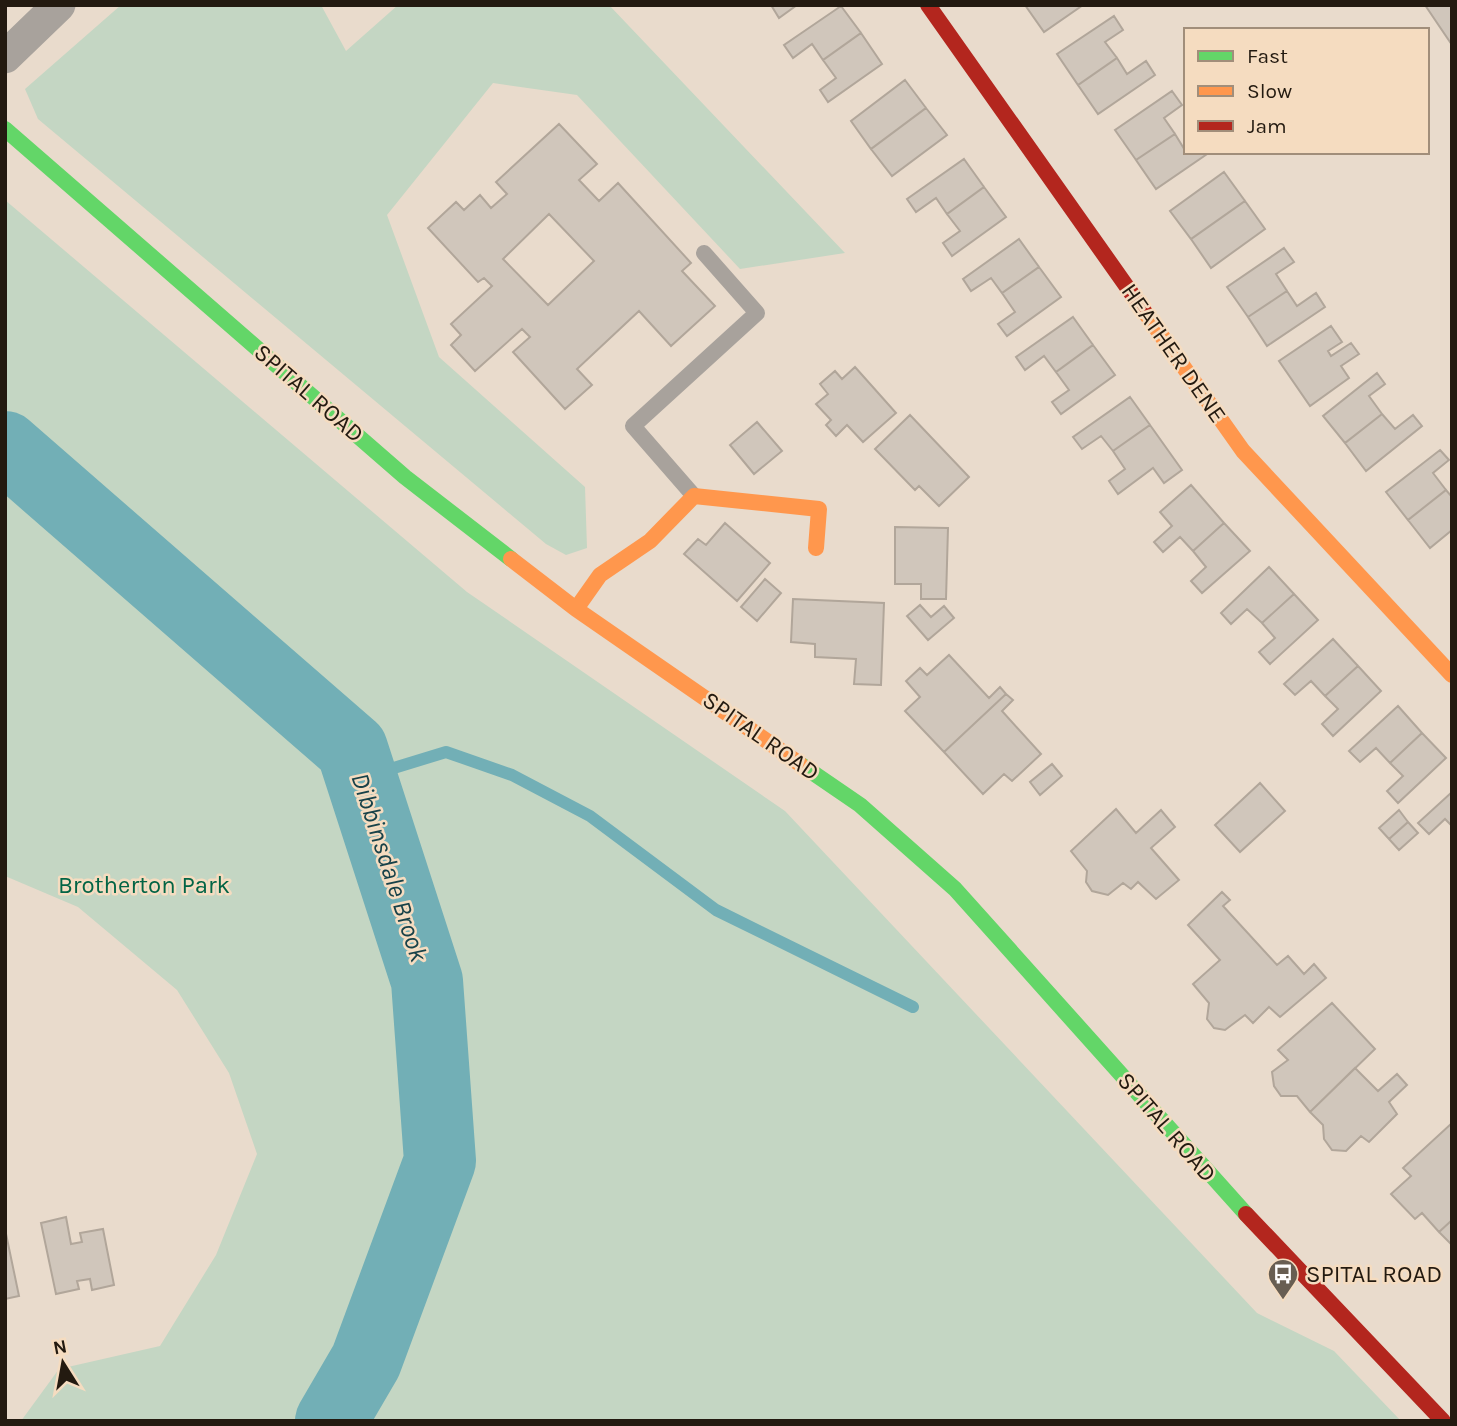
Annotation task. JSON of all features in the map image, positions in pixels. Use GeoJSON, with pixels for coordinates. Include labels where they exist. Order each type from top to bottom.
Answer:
{"type":"FeatureCollection","features":[{"type":"Feature","properties":{"kind":"main road","name":"HEATHER DENE"},"geometry":{"type":"LineString","coordinates":[[928,5],[1243,451],[1452,675]]}},
{"type":"Feature","properties":{"kind":"main road","name":"SPITAL ROAD"},"geometry":{"type":"LineString","coordinates":[[5,129],[405,477],[576,609],[860,805],[955,889],[1204,1170],[1443,1421]]}},
{"type":"Feature","properties":{"kind":"main road"},"geometry":{"type":"LineString","coordinates":[[576,609],[600,575],[650,541],[694,496],[819,509],[816,548]]}},
{"type":"Feature","properties":{"kind":"street"},"geometry":{"type":"LineString","coordinates":[[5,57],[59,5]]}},
{"type":"Feature","properties":{"kind":"lane"},"geometry":{"type":"LineString","coordinates":[[694,496],[634,426],[757,313],[704,253]]}},
{"type":"Feature","properties":{"kind":"green space"},"geometry":{"type":"Polygon","coordinates":[[[121,5],[321,5],[346,51],[398,5],[609,5],[845,253],[740,269],[577,95],[493,83],[387,215],[439,357],[585,487],[587,548],[566,555],[546,544],[38,119],[25,89],[121,5]]]}},
{"type":"Feature","properties":{"kind":"green space","name":"Brotherton Park"},"geometry":{"type":"Polygon","coordinates":[[[5,200],[467,592],[785,811],[1257,1313],[1334,1351],[1401,1421],[21,1421],[59,1369],[160,1346],[216,1255],[257,1154],[229,1073],[177,990],[78,907],[5,876],[5,200]]]}},
{"type":"Feature","properties":{"kind":"building"},"geometry":{"type":"Polygon","coordinates":[[[771,5],[797,5],[779,18],[771,5]]]}},
{"type":"Feature","properties":{"kind":"building"},"geometry":{"type":"Polygon","coordinates":[[[1025,5],[1083,5],[1044,32],[1025,5]]]}},
{"type":"Feature","properties":{"kind":"building"},"geometry":{"type":"Polygon","coordinates":[[[1425,5],[1452,5],[1452,45],[1425,5]]]}},
{"type":"Feature","properties":{"kind":"building"},"geometry":{"type":"Polygon","coordinates":[[[841,6],[861,33],[823,60],[812,44],[793,58],[784,45],[841,6]]]}},
{"type":"Feature","properties":{"kind":"building"},"geometry":{"type":"Polygon","coordinates":[[[1114,16],[1123,30],[1105,42],[1117,58],[1078,85],[1057,54],[1114,16]]]}},
{"type":"Feature","properties":{"kind":"building"},"geometry":{"type":"Polygon","coordinates":[[[861,33],[882,64],[828,102],[820,90],[836,78],[823,60],[861,33]]]}},
{"type":"Feature","properties":{"kind":"building"},"geometry":{"type":"Polygon","coordinates":[[[1117,58],[1127,74],[1146,61],[1155,75],[1098,114],[1078,85],[1117,58]]]}},
{"type":"Feature","properties":{"kind":"building"},"geometry":{"type":"Polygon","coordinates":[[[905,80],[926,108],[871,149],[851,121],[905,80]]]}},
{"type":"Feature","properties":{"kind":"building"},"geometry":{"type":"Polygon","coordinates":[[[1172,91],[1182,105],[1164,118],[1175,134],[1136,160],[1115,130],[1172,91]]]}},
{"type":"Feature","properties":{"kind":"building"},"geometry":{"type":"Polygon","coordinates":[[[926,108],[947,135],[892,176],[871,149],[926,108]]]}},
{"type":"Feature","properties":{"kind":"building"},"geometry":{"type":"Polygon","coordinates":[[[559,124],[597,164],[579,180],[599,201],[618,183],[691,263],[682,271],[715,306],[671,346],[639,311],[577,369],[592,385],[565,409],[513,352],[530,337],[522,329],[475,371],[451,345],[461,335],[451,324],[492,286],[484,278],[478,282],[428,228],[456,202],[464,210],[480,195],[491,208],[507,194],[496,182],[559,124]],[[549,214],[503,259],[548,305],[594,261],[549,214]]]}},
{"type":"Feature","properties":{"kind":"building"},"geometry":{"type":"Polygon","coordinates":[[[1175,134],[1184,149],[1184,154],[1207,154],[1156,189],[1136,160],[1175,134]]]}},
{"type":"Feature","properties":{"kind":"building"},"geometry":{"type":"Polygon","coordinates":[[[964,159],[984,187],[947,214],[936,198],[916,212],[907,199],[964,159]]]}},
{"type":"Feature","properties":{"kind":"building"},"geometry":{"type":"Polygon","coordinates":[[[1224,172],[1245,201],[1191,239],[1170,211],[1224,172]]]}},
{"type":"Feature","properties":{"kind":"building"},"geometry":{"type":"Polygon","coordinates":[[[984,187],[1006,217],[952,256],[943,243],[960,231],[947,214],[984,187]]]}},
{"type":"Feature","properties":{"kind":"building"},"geometry":{"type":"Polygon","coordinates":[[[1245,201],[1265,229],[1211,268],[1191,239],[1245,201]]]}},
{"type":"Feature","properties":{"kind":"building"},"geometry":{"type":"Polygon","coordinates":[[[1019,239],[1039,267],[1002,293],[991,278],[971,291],[963,279],[1019,239]]]}},
{"type":"Feature","properties":{"kind":"building"},"geometry":{"type":"Polygon","coordinates":[[[1284,248],[1294,262],[1276,274],[1287,291],[1248,317],[1227,287],[1284,248]]]}},
{"type":"Feature","properties":{"kind":"building"},"geometry":{"type":"Polygon","coordinates":[[[1039,267],[1061,297],[1007,336],[998,324],[1015,312],[1002,293],[1039,267]]]}},
{"type":"Feature","properties":{"kind":"building"},"geometry":{"type":"Polygon","coordinates":[[[1287,291],[1297,306],[1316,293],[1325,307],[1267,346],[1248,317],[1287,291]]]}},
{"type":"Feature","properties":{"kind":"building"},"geometry":{"type":"Polygon","coordinates":[[[1073,317],[1093,345],[1056,372],[1044,356],[1025,370],[1016,357],[1073,317]]]}},
{"type":"Feature","properties":{"kind":"building"},"geometry":{"type":"Polygon","coordinates":[[[1331,326],[1342,342],[1328,351],[1331,356],[1351,343],[1359,354],[1341,366],[1349,378],[1310,406],[1279,361],[1331,326]]]}},
{"type":"Feature","properties":{"kind":"building"},"geometry":{"type":"Polygon","coordinates":[[[1093,345],[1115,375],[1061,414],[1052,402],[1069,390],[1056,372],[1093,345]]]}},
{"type":"Feature","properties":{"kind":"building"},"geometry":{"type":"Polygon","coordinates":[[[855,367],[896,413],[863,442],[847,425],[836,436],[826,425],[831,420],[816,404],[828,394],[820,384],[835,371],[842,379],[855,367]]]}},
{"type":"Feature","properties":{"kind":"building"},"geometry":{"type":"Polygon","coordinates":[[[1377,373],[1385,384],[1369,396],[1382,414],[1345,443],[1323,416],[1377,373]]]}},
{"type":"Feature","properties":{"kind":"building"},"geometry":{"type":"Polygon","coordinates":[[[1130,397],[1150,425],[1113,451],[1101,436],[1082,449],[1073,437],[1130,397]]]}},
{"type":"Feature","properties":{"kind":"building"},"geometry":{"type":"Polygon","coordinates":[[[1382,414],[1395,429],[1413,415],[1422,426],[1366,471],[1345,443],[1382,414]]]}},
{"type":"Feature","properties":{"kind":"building"},"geometry":{"type":"Polygon","coordinates":[[[910,415],[969,477],[939,506],[919,486],[915,490],[875,449],[910,415]]]}},
{"type":"Feature","properties":{"kind":"building"},"geometry":{"type":"Polygon","coordinates":[[[757,422],[782,451],[754,474],[730,445],[757,422]]]}},
{"type":"Feature","properties":{"kind":"building"},"geometry":{"type":"Polygon","coordinates":[[[1150,425],[1182,470],[1164,483],[1153,468],[1118,494],[1109,481],[1125,469],[1113,451],[1150,425]]]}},
{"type":"Feature","properties":{"kind":"building"},"geometry":{"type":"Polygon","coordinates":[[[1440,450],[1449,460],[1433,473],[1446,490],[1408,520],[1386,492],[1440,450]]]}},
{"type":"Feature","properties":{"kind":"building"},"geometry":{"type":"Polygon","coordinates":[[[1191,485],[1224,523],[1193,551],[1180,537],[1163,552],[1154,542],[1172,526],[1160,512],[1191,485]]]}},
{"type":"Feature","properties":{"kind":"building"},"geometry":{"type":"Polygon","coordinates":[[[1446,490],[1452,497],[1452,530],[1430,548],[1408,520],[1446,490]]]}},
{"type":"Feature","properties":{"kind":"building"},"geometry":{"type":"Polygon","coordinates":[[[725,523],[770,563],[737,601],[684,554],[698,539],[706,545],[725,523]]]}},
{"type":"Feature","properties":{"kind":"building"},"geometry":{"type":"Polygon","coordinates":[[[1224,523],[1250,551],[1202,593],[1191,581],[1206,567],[1193,551],[1224,523]]]}},
{"type":"Feature","properties":{"kind":"building"},"geometry":{"type":"Polygon","coordinates":[[[895,527],[948,528],[946,599],[921,599],[921,584],[895,584],[895,527]]]}},
{"type":"Feature","properties":{"kind":"building"},"geometry":{"type":"Polygon","coordinates":[[[1269,567],[1294,594],[1262,623],[1247,609],[1231,624],[1221,613],[1269,567]]]}},
{"type":"Feature","properties":{"kind":"building"},"geometry":{"type":"Polygon","coordinates":[[[765,579],[781,593],[757,621],[741,607],[765,579]]]}},
{"type":"Feature","properties":{"kind":"building"},"geometry":{"type":"Polygon","coordinates":[[[1294,594],[1318,620],[1270,664],[1259,652],[1275,638],[1262,623],[1294,594]]]}},
{"type":"Feature","properties":{"kind":"building"},"geometry":{"type":"Polygon","coordinates":[[[793,599],[884,603],[881,685],[854,684],[856,659],[815,657],[815,644],[791,642],[793,599]]]}},
{"type":"Feature","properties":{"kind":"building"},"geometry":{"type":"Polygon","coordinates":[[[920,605],[931,617],[944,606],[954,618],[928,640],[907,616],[920,605]]]}},
{"type":"Feature","properties":{"kind":"building"},"geometry":{"type":"Polygon","coordinates":[[[1333,639],[1358,666],[1325,696],[1311,681],[1295,695],[1284,684],[1333,639]]]}},
{"type":"Feature","properties":{"kind":"building"},"geometry":{"type":"Polygon","coordinates":[[[949,655],[989,698],[1000,687],[1006,694],[944,752],[905,711],[920,697],[906,681],[920,668],[927,675],[949,655]]]}},
{"type":"Feature","properties":{"kind":"building"},"geometry":{"type":"Polygon","coordinates":[[[1358,666],[1381,691],[1333,736],[1322,724],[1338,709],[1325,696],[1358,666]]]}},
{"type":"Feature","properties":{"kind":"building"},"geometry":{"type":"Polygon","coordinates":[[[1006,694],[1013,700],[1002,711],[1041,754],[1012,781],[1004,774],[983,794],[944,752],[1006,694]]]}},
{"type":"Feature","properties":{"kind":"building"},"geometry":{"type":"Polygon","coordinates":[[[1398,706],[1422,733],[1390,763],[1376,748],[1360,762],[1349,751],[1398,706]]]}},
{"type":"Feature","properties":{"kind":"building"},"geometry":{"type":"Polygon","coordinates":[[[1422,733],[1446,758],[1398,803],[1387,791],[1403,776],[1390,763],[1422,733]]]}},
{"type":"Feature","properties":{"kind":"building"},"geometry":{"type":"Polygon","coordinates":[[[1052,764],[1062,776],[1040,795],[1030,782],[1052,764]]]}},
{"type":"Feature","properties":{"kind":"building"},"geometry":{"type":"Polygon","coordinates":[[[1260,783],[1285,811],[1240,852],[1215,825],[1260,783]]]}},
{"type":"Feature","properties":{"kind":"building"},"geometry":{"type":"Polygon","coordinates":[[[1452,792],[1452,826],[1445,819],[1429,834],[1418,823],[1452,792]]]}},
{"type":"Feature","properties":{"kind":"building"},"geometry":{"type":"Polygon","coordinates":[[[1116,809],[1136,833],[1161,810],[1175,827],[1151,848],[1179,880],[1156,899],[1138,882],[1131,889],[1123,883],[1108,895],[1092,891],[1086,882],[1087,871],[1071,851],[1116,809]]]}},
{"type":"Feature","properties":{"kind":"building"},"geometry":{"type":"Polygon","coordinates":[[[1399,810],[1408,822],[1389,839],[1379,828],[1399,810]]]}},
{"type":"Feature","properties":{"kind":"building"},"geometry":{"type":"Polygon","coordinates":[[[1408,822],[1418,833],[1399,850],[1389,839],[1408,822]]]}},
{"type":"Feature","properties":{"kind":"building"},"geometry":{"type":"Polygon","coordinates":[[[1222,892],[1230,900],[1223,906],[1277,965],[1288,956],[1304,974],[1314,964],[1326,978],[1280,1017],[1269,1007],[1253,1023],[1245,1015],[1225,1030],[1214,1028],[1207,1019],[1209,1003],[1193,984],[1220,960],[1188,925],[1222,892]]]}},
{"type":"Feature","properties":{"kind":"building"},"geometry":{"type":"Polygon","coordinates":[[[1332,1003],[1375,1049],[1310,1112],[1297,1096],[1281,1096],[1274,1086],[1272,1072],[1288,1060],[1278,1050],[1332,1003]]]}},
{"type":"Feature","properties":{"kind":"building"},"geometry":{"type":"Polygon","coordinates":[[[1355,1068],[1378,1091],[1397,1074],[1407,1085],[1389,1102],[1397,1114],[1369,1142],[1361,1136],[1346,1151],[1332,1150],[1324,1139],[1323,1125],[1310,1112],[1355,1068]]]}},
{"type":"Feature","properties":{"kind":"building"},"geometry":{"type":"Polygon","coordinates":[[[1452,1123],[1452,1220],[1439,1232],[1422,1213],[1415,1219],[1391,1194],[1411,1176],[1403,1168],[1452,1123]]]}},
{"type":"Feature","properties":{"kind":"building"},"geometry":{"type":"Polygon","coordinates":[[[66,1217],[71,1244],[82,1242],[80,1233],[103,1229],[114,1285],[92,1290],[90,1279],[77,1281],[79,1289],[56,1294],[41,1223],[66,1217]]]}},
{"type":"Feature","properties":{"kind":"building"},"geometry":{"type":"Polygon","coordinates":[[[1452,1220],[1452,1245],[1439,1232],[1452,1220]]]}},
{"type":"Feature","properties":{"kind":"building"},"geometry":{"type":"Polygon","coordinates":[[[5,1229],[19,1296],[5,1299],[5,1229]]]}},
{"type":"Feature","properties":{"kind":"waterway","name":"Dibbinsdale Brook"},"geometry":{"type":"LineString","coordinates":[[5,447],[352,749],[427,981],[440,1161],[366,1361],[331,1421]]}},
{"type":"Feature","properties":{"kind":"waterway"},"geometry":{"type":"LineString","coordinates":[[361,778],[446,752],[512,775],[590,816],[716,910],[913,1007]]}},
{"type":"Feature","properties":{"kind":"traffic: fast"},"geometry":{"type":"LineString","coordinates":[[5,129],[405,477],[511,559]]}},
{"type":"Feature","properties":{"kind":"traffic: fast"},"geometry":{"type":"LineString","coordinates":[[800,764],[860,805],[955,889],[1246,1214]]}},
{"type":"Feature","properties":{"kind":"traffic: slow"},"geometry":{"type":"LineString","coordinates":[[1144,311],[1243,451],[1452,675]]}},
{"type":"Feature","properties":{"kind":"traffic: slow"},"geometry":{"type":"LineString","coordinates":[[576,609],[600,575],[650,541],[694,496],[819,509],[816,548]]}},
{"type":"Feature","properties":{"kind":"traffic: slow"},"geometry":{"type":"LineString","coordinates":[[511,559],[576,609],[800,764]]}},
{"type":"Feature","properties":{"kind":"traffic: jam"},"geometry":{"type":"LineString","coordinates":[[928,5],[1144,311]]}},
{"type":"Feature","properties":{"kind":"traffic: jam"},"geometry":{"type":"LineString","coordinates":[[1246,1214],[1443,1421]]}},
{"type":"Feature","properties":{"kind":"place","name":"SPITAL ROAD"},"geometry":{"type":"Point","coordinates":[1283,1301]}}]}
